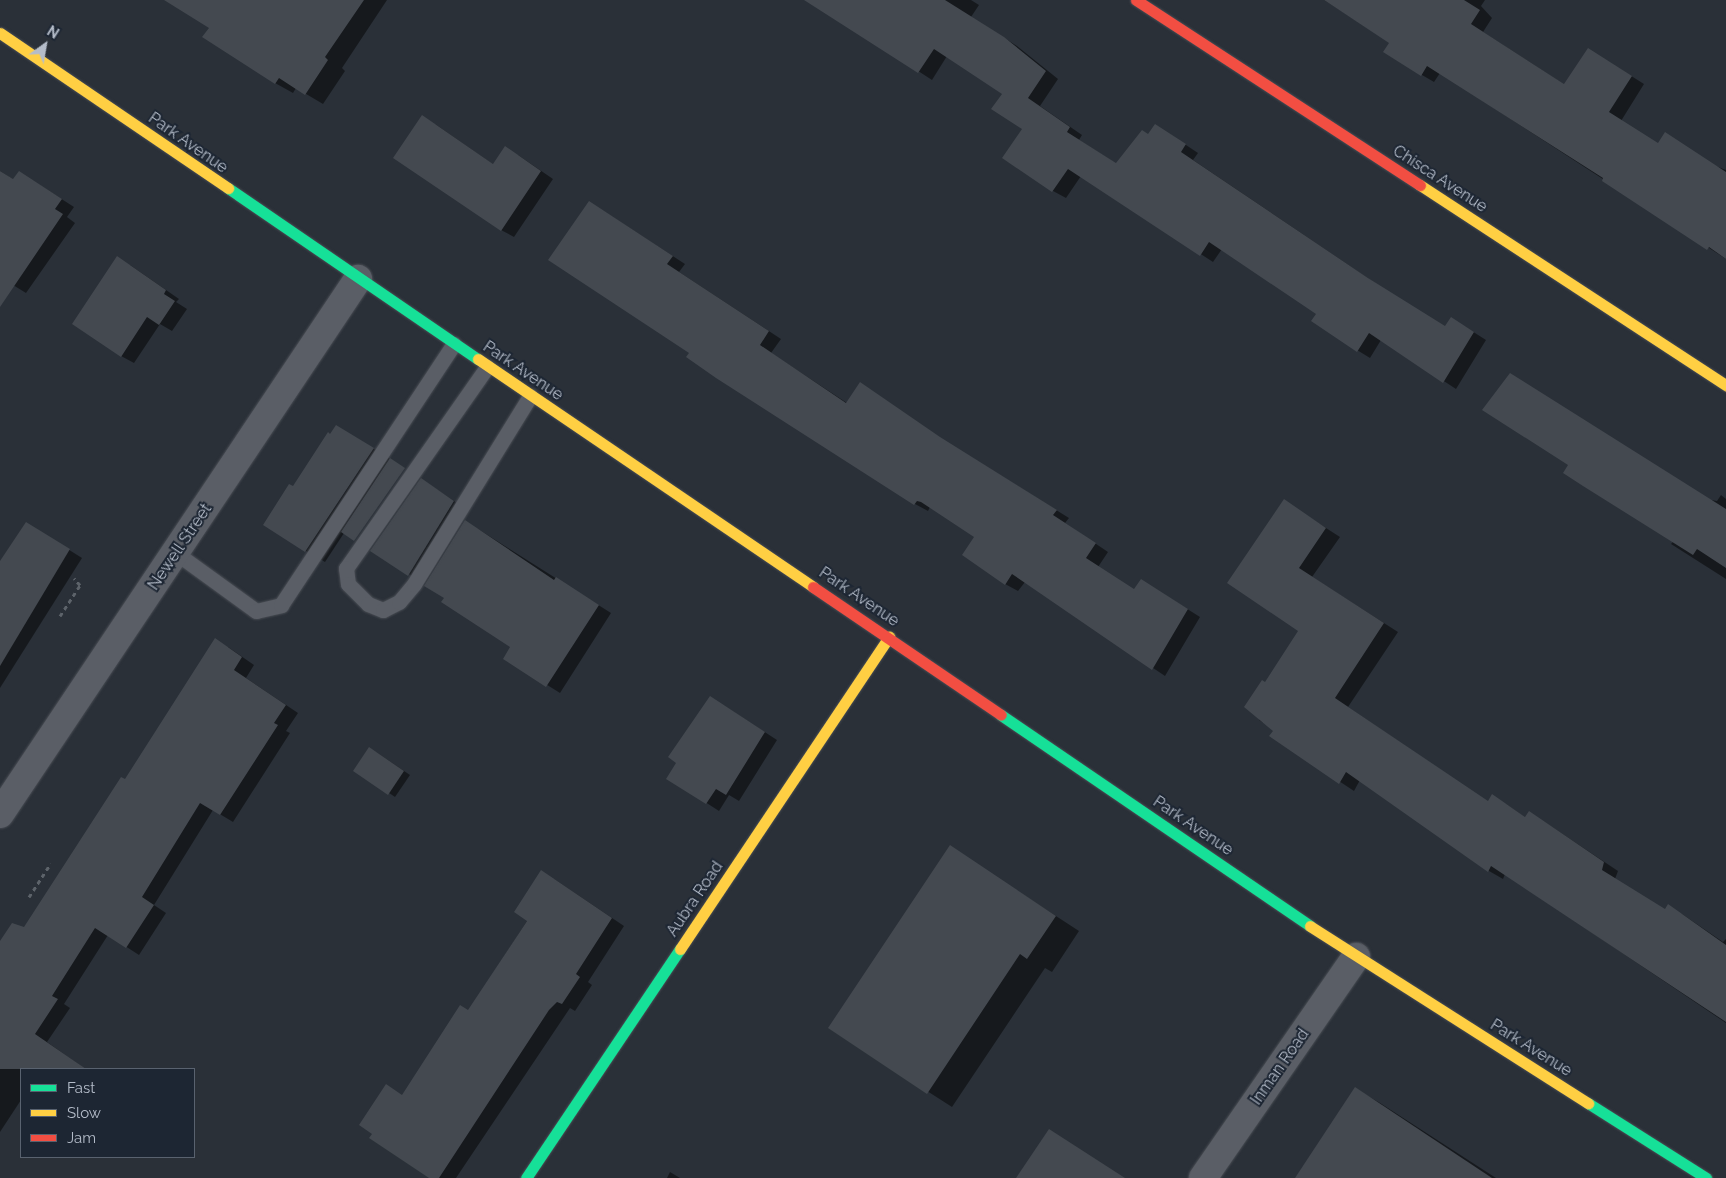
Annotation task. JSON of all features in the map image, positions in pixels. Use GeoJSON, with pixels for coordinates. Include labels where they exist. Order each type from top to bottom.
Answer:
{"type":"FeatureCollection","features":[{"type":"Feature","properties":{"kind":"main road","name":"Chisca Avenue"},"geometry":{"type":"LineString","coordinates":[[1136,0],[1726,386]]}},
{"type":"Feature","properties":{"kind":"main road","name":"Park Avenue"},"geometry":{"type":"LineString","coordinates":[[0,33],[358,280],[889,637],[1356,957],[1706,1178]]}},
{"type":"Feature","properties":{"kind":"main road","name":"Aubra Road"},"geometry":{"type":"LineString","coordinates":[[526,1178],[889,637]]}},
{"type":"Feature","properties":{"kind":"street","name":"Newell Street"},"geometry":{"type":"LineString","coordinates":[[0,814],[358,280]]}},
{"type":"Feature","properties":{"kind":"street","name":"Inman Road"},"geometry":{"type":"LineString","coordinates":[[1203,1178],[1356,957]]}},
{"type":"Feature","properties":{"kind":"lane"},"geometry":{"type":"LineString","coordinates":[[176,554],[256,611],[281,605],[454,344]]}},
{"type":"Feature","properties":{"kind":"lane"},"geometry":{"type":"LineString","coordinates":[[487,367],[349,561],[346,568],[348,584],[368,604],[383,610],[399,602],[414,584],[530,396]]}},
{"type":"Feature","properties":{"kind":"path"},"geometry":{"type":"LineString","coordinates":[[60,616],[80,585],[74,578]]}},
{"type":"Feature","properties":{"kind":"path"},"geometry":{"type":"LineString","coordinates":[[28,898],[51,863]]}},
{"type":"Feature","properties":{"kind":"building"},"geometry":{"type":"Polygon","coordinates":[[[164,0],[364,0],[325,57],[328,60],[305,95],[279,78],[275,84],[202,37],[209,28],[164,0]]]}},
{"type":"Feature","properties":{"kind":"building"},"geometry":{"type":"Polygon","coordinates":[[[804,0],[945,0],[1004,37],[1046,71],[1028,98],[1070,127],[1067,132],[1116,163],[1142,130],[1148,134],[1155,124],[1186,144],[1181,152],[1368,278],[1445,326],[1451,317],[1474,332],[1443,383],[1369,333],[1357,352],[1311,321],[1316,314],[1209,242],[1200,256],[1068,169],[1052,192],[1002,158],[1022,129],[991,109],[1002,94],[934,49],[918,73],[804,0]]]}},
{"type":"Feature","properties":{"kind":"building"},"geometry":{"type":"Polygon","coordinates":[[[1324,0],[1464,0],[1480,10],[1471,24],[1564,84],[1588,48],[1632,76],[1609,112],[1658,143],[1665,132],[1726,172],[1726,259],[1709,247],[1707,250],[1602,181],[1603,178],[1427,66],[1421,76],[1383,52],[1389,43],[1324,0]]]}},
{"type":"Feature","properties":{"kind":"building"},"geometry":{"type":"Polygon","coordinates":[[[422,115],[493,164],[505,146],[541,171],[501,231],[393,158],[422,115]]]}},
{"type":"Feature","properties":{"kind":"building"},"geometry":{"type":"Polygon","coordinates":[[[0,171],[13,179],[19,171],[62,199],[55,209],[63,214],[0,307],[0,171]]]}},
{"type":"Feature","properties":{"kind":"building"},"geometry":{"type":"Polygon","coordinates":[[[589,201],[673,256],[667,264],[769,331],[760,345],[846,403],[860,382],[940,437],[1057,510],[1053,515],[1096,543],[1086,558],[1134,589],[1141,579],[1188,609],[1152,670],[1012,574],[1005,585],[962,555],[974,537],[921,502],[917,501],[914,505],[716,378],[686,357],[689,353],[548,260],[589,201]]]}},
{"type":"Feature","properties":{"kind":"building"},"geometry":{"type":"Polygon","coordinates":[[[117,256],[166,290],[164,294],[175,301],[159,325],[147,317],[121,357],[72,324],[117,256]]]}},
{"type":"Feature","properties":{"kind":"building"},"geometry":{"type":"Polygon","coordinates":[[[1510,373],[1726,509],[1726,568],[1697,549],[1693,555],[1583,486],[1563,473],[1568,465],[1482,410],[1510,373]]]}},
{"type":"Feature","properties":{"kind":"building"},"geometry":{"type":"Polygon","coordinates":[[[336,425],[374,448],[305,552],[263,525],[289,484],[293,486],[328,432],[330,434],[336,425]]]}},
{"type":"Feature","properties":{"kind":"building"},"geometry":{"type":"Polygon","coordinates":[[[390,458],[405,468],[354,541],[341,532],[390,458]]]}},
{"type":"Feature","properties":{"kind":"building"},"geometry":{"type":"Polygon","coordinates":[[[421,478],[454,501],[408,576],[370,551],[421,478]]]}},
{"type":"Feature","properties":{"kind":"building"},"geometry":{"type":"Polygon","coordinates":[[[1284,499],[1326,528],[1299,568],[1384,623],[1335,698],[1488,801],[1492,794],[1525,817],[1529,811],[1604,862],[1602,870],[1665,909],[1668,904],[1726,945],[1726,1022],[1491,866],[1488,872],[1346,772],[1339,784],[1269,736],[1273,731],[1244,707],[1262,680],[1265,682],[1298,631],[1227,583],[1284,499]]]}},
{"type":"Feature","properties":{"kind":"building"},"geometry":{"type":"Polygon","coordinates":[[[465,520],[554,580],[556,577],[599,605],[546,687],[503,659],[510,647],[441,602],[444,598],[424,586],[465,520]]]}},
{"type":"Feature","properties":{"kind":"building"},"geometry":{"type":"Polygon","coordinates":[[[26,522],[70,549],[0,666],[0,561],[26,522]]]}},
{"type":"Feature","properties":{"kind":"building"},"geometry":{"type":"Polygon","coordinates":[[[215,638],[242,657],[234,670],[286,705],[274,723],[278,725],[220,815],[200,803],[142,897],[154,905],[126,948],[95,928],[52,996],[58,999],[35,1034],[85,1068],[0,1069],[0,941],[12,923],[24,927],[121,777],[125,779],[215,638]]]}},
{"type":"Feature","properties":{"kind":"building"},"geometry":{"type":"Polygon","coordinates":[[[710,696],[765,732],[726,795],[716,789],[706,804],[666,779],[676,763],[668,757],[710,696]]]}},
{"type":"Feature","properties":{"kind":"building"},"geometry":{"type":"Polygon","coordinates":[[[369,747],[404,771],[388,795],[353,771],[369,747]]]}},
{"type":"Feature","properties":{"kind":"building"},"geometry":{"type":"Polygon","coordinates":[[[950,845],[1056,916],[1027,959],[1020,954],[927,1094],[828,1028],[950,845]]]}},
{"type":"Feature","properties":{"kind":"building"},"geometry":{"type":"Polygon","coordinates":[[[541,870],[612,918],[576,974],[580,977],[562,1004],[557,1002],[549,1010],[439,1178],[429,1178],[369,1138],[372,1134],[359,1125],[386,1084],[402,1095],[460,1005],[468,1010],[527,921],[514,912],[541,870]]]}},
{"type":"Feature","properties":{"kind":"building"},"geometry":{"type":"Polygon","coordinates":[[[1355,1087],[1492,1178],[1295,1178],[1355,1087]]]}},
{"type":"Feature","properties":{"kind":"building"},"geometry":{"type":"Polygon","coordinates":[[[1049,1129],[1125,1178],[1016,1178],[1049,1129]]]}},
{"type":"Feature","properties":{"kind":"traffic: fast"},"geometry":{"type":"LineString","coordinates":[[228,188],[478,359]]}},
{"type":"Feature","properties":{"kind":"traffic: fast"},"geometry":{"type":"LineString","coordinates":[[1001,715],[1310,926]]}},
{"type":"Feature","properties":{"kind":"traffic: fast"},"geometry":{"type":"LineString","coordinates":[[526,1178],[680,949]]}},
{"type":"Feature","properties":{"kind":"traffic: fast"},"geometry":{"type":"LineString","coordinates":[[1588,1103],[1706,1178]]}},
{"type":"Feature","properties":{"kind":"traffic: slow"},"geometry":{"type":"LineString","coordinates":[[0,33],[228,188]]}},
{"type":"Feature","properties":{"kind":"traffic: slow"},"geometry":{"type":"LineString","coordinates":[[1420,185],[1726,385]]}},
{"type":"Feature","properties":{"kind":"traffic: slow"},"geometry":{"type":"LineString","coordinates":[[478,359],[813,587]]}},
{"type":"Feature","properties":{"kind":"traffic: slow"},"geometry":{"type":"LineString","coordinates":[[680,949],[889,637]]}},
{"type":"Feature","properties":{"kind":"traffic: slow"},"geometry":{"type":"LineString","coordinates":[[1310,926],[1588,1103]]}},
{"type":"Feature","properties":{"kind":"traffic: jam"},"geometry":{"type":"LineString","coordinates":[[1136,0],[1420,185]]}},
{"type":"Feature","properties":{"kind":"traffic: jam"},"geometry":{"type":"LineString","coordinates":[[813,587],[1001,715]]}}]}
